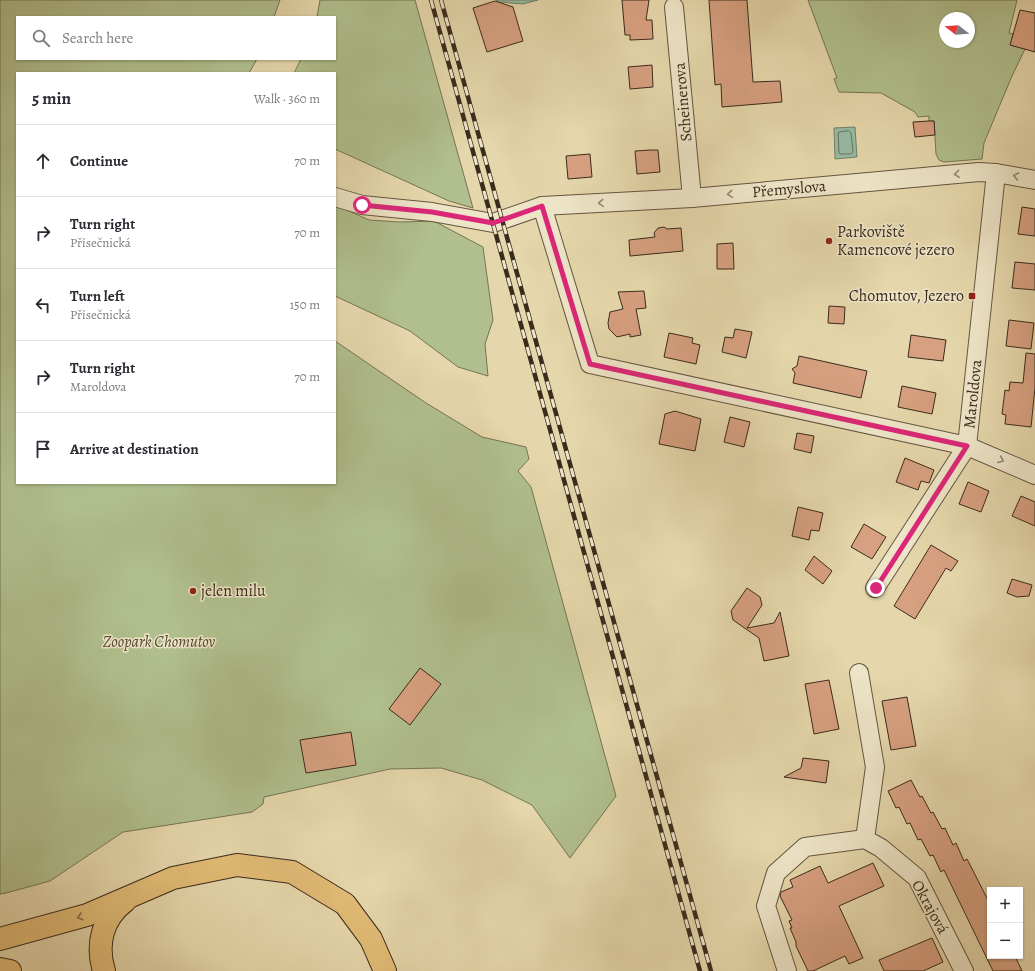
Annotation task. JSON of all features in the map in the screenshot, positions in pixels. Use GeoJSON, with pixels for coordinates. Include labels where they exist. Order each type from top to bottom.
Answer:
{"type":"FeatureCollection","features":[{"type":"Feature","properties":{"kind":"highway"},"geometry":{"type":"LineString","coordinates":[[0,939],[87,915],[174,878],[237,865],[292,872],[345,904],[371,939],[385,971]]}},
{"type":"Feature","properties":{"kind":"highway"},"geometry":{"type":"LineString","coordinates":[[104,971],[101,961],[101,936],[105,925],[115,909],[129,897]]}},
{"type":"Feature","properties":{"kind":"highway"},"geometry":{"type":"LineString","coordinates":[[0,968],[10,971]]}},
{"type":"Feature","properties":{"kind":"street","name":"Scheinerova"},"geometry":{"type":"LineString","coordinates":[[674,7],[692,198]]}},
{"type":"Feature","properties":{"kind":"street","name":"Přemyslova"},"geometry":{"type":"LineString","coordinates":[[336,197],[362,205],[432,212],[493,223],[542,206],[692,198],[979,172],[996,173],[1035,180]]}},
{"type":"Feature","properties":{"kind":"street","name":"Maroldova"},"geometry":{"type":"LineString","coordinates":[[876,588],[967,446],[996,173]]}},
{"type":"Feature","properties":{"kind":"street"},"geometry":{"type":"LineString","coordinates":[[542,206],[590,364],[967,446],[1035,475]]}},
{"type":"Feature","properties":{"kind":"street"},"geometry":{"type":"LineString","coordinates":[[787,971],[766,906],[776,873],[805,847],[865,839],[875,767],[859,673]]}},
{"type":"Feature","properties":{"kind":"street","name":"Okrajová"},"geometry":{"type":"LineString","coordinates":[[865,839],[881,848],[917,878],[964,971]]}},
{"type":"Feature","properties":{"kind":"green space","name":"Zoopark Chomutov"},"geometry":{"type":"Polygon","coordinates":[[[0,0],[280,0],[274,16],[16,16],[16,60],[256,60],[250,72],[16,72],[16,484],[336,484],[336,342],[426,403],[482,437],[526,447],[529,459],[518,471],[531,487],[616,796],[570,858],[532,805],[482,780],[441,768],[390,769],[264,797],[263,804],[252,812],[123,832],[50,881],[0,894],[0,0]]]}},
{"type":"Feature","properties":{"kind":"green space"},"geometry":{"type":"Polygon","coordinates":[[[320,0],[415,0],[473,208],[449,201],[336,149],[336,72],[294,72],[300,60],[336,60],[336,16],[317,16],[320,0]]]}},
{"type":"Feature","properties":{"kind":"green space"},"geometry":{"type":"Polygon","coordinates":[[[808,0],[1017,0],[1009,33],[1013,34],[1011,45],[1025,49],[984,143],[982,159],[944,162],[939,160],[936,154],[934,121],[929,121],[929,116],[918,117],[915,112],[881,93],[839,92],[834,79],[837,78],[808,0]]]}},
{"type":"Feature","properties":{"kind":"green space"},"geometry":{"type":"Polygon","coordinates":[[[336,206],[369,220],[400,222],[434,221],[483,247],[493,320],[485,344],[488,376],[458,367],[410,331],[336,296],[336,206]]]}},
{"type":"Feature","properties":{"kind":"water"},"geometry":{"type":"Polygon","coordinates":[[[496,0],[538,0],[523,4],[498,2],[496,0]]]}},
{"type":"Feature","properties":{"kind":"water"},"geometry":{"type":"Polygon","coordinates":[[[855,127],[857,157],[835,159],[834,128],[855,127]]]}},
{"type":"Feature","properties":{"kind":"building"},"geometry":{"type":"Polygon","coordinates":[[[622,0],[649,0],[646,20],[652,20],[653,39],[630,40],[630,35],[625,35],[622,0]]]}},
{"type":"Feature","properties":{"kind":"building"},"geometry":{"type":"Polygon","coordinates":[[[709,0],[747,0],[753,82],[780,81],[782,102],[722,107],[721,84],[715,85],[709,0]]]}},
{"type":"Feature","properties":{"kind":"building"},"geometry":{"type":"Polygon","coordinates":[[[495,1],[513,7],[523,41],[487,52],[473,8],[495,1]]]}},
{"type":"Feature","properties":{"kind":"building"},"geometry":{"type":"Polygon","coordinates":[[[1020,10],[1035,13],[1035,52],[1010,45],[1020,10]]]}},
{"type":"Feature","properties":{"kind":"building"},"geometry":{"type":"Polygon","coordinates":[[[652,65],[653,87],[630,89],[628,67],[652,65]]]}},
{"type":"Feature","properties":{"kind":"building"},"geometry":{"type":"Polygon","coordinates":[[[934,121],[935,135],[915,137],[913,122],[934,121]]]}},
{"type":"Feature","properties":{"kind":"building"},"geometry":{"type":"Polygon","coordinates":[[[658,150],[660,172],[637,174],[635,151],[658,150]]]}},
{"type":"Feature","properties":{"kind":"building"},"geometry":{"type":"Polygon","coordinates":[[[590,154],[592,177],[568,179],[566,156],[590,154]]]}},
{"type":"Feature","properties":{"kind":"building"},"geometry":{"type":"Polygon","coordinates":[[[1022,207],[1035,209],[1035,236],[1018,234],[1022,207]]]}},
{"type":"Feature","properties":{"kind":"building"},"geometry":{"type":"Polygon","coordinates":[[[664,227],[667,229],[681,228],[683,251],[630,256],[629,240],[655,237],[654,233],[658,228],[664,227]]]}},
{"type":"Feature","properties":{"kind":"building"},"geometry":{"type":"Polygon","coordinates":[[[733,243],[734,269],[717,269],[717,244],[733,243]]]}},
{"type":"Feature","properties":{"kind":"building"},"geometry":{"type":"Polygon","coordinates":[[[1015,262],[1035,264],[1035,290],[1012,288],[1015,262]]]}},
{"type":"Feature","properties":{"kind":"building"},"geometry":{"type":"Polygon","coordinates":[[[644,291],[646,308],[636,309],[641,335],[630,337],[630,334],[617,337],[609,329],[608,323],[610,312],[623,309],[618,292],[644,291]]]}},
{"type":"Feature","properties":{"kind":"building"},"geometry":{"type":"Polygon","coordinates":[[[829,306],[845,307],[844,324],[828,323],[829,306]]]}},
{"type":"Feature","properties":{"kind":"building"},"geometry":{"type":"Polygon","coordinates":[[[1009,320],[1034,323],[1031,349],[1006,346],[1009,320]]]}},
{"type":"Feature","properties":{"kind":"building"},"geometry":{"type":"Polygon","coordinates":[[[735,329],[752,332],[746,358],[722,352],[725,337],[733,338],[735,329]]]}},
{"type":"Feature","properties":{"kind":"building"},"geometry":{"type":"Polygon","coordinates":[[[669,333],[693,338],[692,343],[700,345],[696,364],[664,357],[669,333]]]}},
{"type":"Feature","properties":{"kind":"building"},"geometry":{"type":"Polygon","coordinates":[[[911,335],[946,340],[943,361],[908,357],[911,335]]]}},
{"type":"Feature","properties":{"kind":"building"},"geometry":{"type":"Polygon","coordinates":[[[1026,353],[1035,354],[1035,388],[1031,427],[1005,424],[1006,415],[1002,414],[1005,390],[1009,391],[1010,382],[1023,383],[1026,353]]]}},
{"type":"Feature","properties":{"kind":"building"},"geometry":{"type":"Polygon","coordinates":[[[799,356],[867,371],[861,398],[793,383],[795,373],[792,369],[797,366],[799,356]]]}},
{"type":"Feature","properties":{"kind":"building"},"geometry":{"type":"Polygon","coordinates":[[[902,386],[936,393],[932,414],[898,407],[902,386]]]}},
{"type":"Feature","properties":{"kind":"building"},"geometry":{"type":"Polygon","coordinates":[[[675,411],[701,419],[695,451],[659,444],[665,414],[675,411]]]}},
{"type":"Feature","properties":{"kind":"building"},"geometry":{"type":"Polygon","coordinates":[[[730,417],[750,422],[744,447],[724,442],[730,417]]]}},
{"type":"Feature","properties":{"kind":"building"},"geometry":{"type":"Polygon","coordinates":[[[797,433],[814,436],[811,453],[794,449],[797,433]]]}},
{"type":"Feature","properties":{"kind":"building"},"geometry":{"type":"Polygon","coordinates":[[[905,458],[934,470],[929,483],[921,481],[918,490],[896,482],[905,458]]]}},
{"type":"Feature","properties":{"kind":"building"},"geometry":{"type":"Polygon","coordinates":[[[968,482],[989,491],[981,512],[959,504],[968,482]]]}},
{"type":"Feature","properties":{"kind":"building"},"geometry":{"type":"Polygon","coordinates":[[[1021,496],[1035,502],[1035,526],[1012,516],[1021,496]]]}},
{"type":"Feature","properties":{"kind":"building"},"geometry":{"type":"Polygon","coordinates":[[[798,507],[823,513],[819,531],[811,530],[809,540],[792,536],[798,507]]]}},
{"type":"Feature","properties":{"kind":"building"},"geometry":{"type":"Polygon","coordinates":[[[864,524],[886,537],[872,559],[851,547],[864,524]]]}},
{"type":"Feature","properties":{"kind":"building"},"geometry":{"type":"Polygon","coordinates":[[[931,545],[958,561],[951,571],[946,568],[915,619],[894,606],[931,545]]]}},
{"type":"Feature","properties":{"kind":"building"},"geometry":{"type":"Polygon","coordinates":[[[814,556],[832,571],[823,584],[805,570],[814,556]]]}},
{"type":"Feature","properties":{"kind":"building"},"geometry":{"type":"Polygon","coordinates":[[[1012,579],[1032,585],[1029,596],[1017,597],[1007,593],[1012,579]]]}},
{"type":"Feature","properties":{"kind":"building"},"geometry":{"type":"Polygon","coordinates":[[[747,588],[760,597],[762,605],[747,628],[774,623],[780,612],[789,656],[764,661],[759,638],[733,620],[731,611],[747,588]]]}},
{"type":"Feature","properties":{"kind":"building"},"geometry":{"type":"Polygon","coordinates":[[[420,668],[441,684],[410,725],[389,709],[420,668]]]}},
{"type":"Feature","properties":{"kind":"building"},"geometry":{"type":"Polygon","coordinates":[[[829,680],[839,729],[814,734],[805,684],[829,680]]]}},
{"type":"Feature","properties":{"kind":"building"},"geometry":{"type":"Polygon","coordinates":[[[907,697],[916,746],[891,750],[882,701],[907,697]]]}},
{"type":"Feature","properties":{"kind":"building"},"geometry":{"type":"Polygon","coordinates":[[[351,732],[356,765],[306,773],[300,740],[351,732]]]}},
{"type":"Feature","properties":{"kind":"building"},"geometry":{"type":"Polygon","coordinates":[[[803,758],[829,761],[826,783],[784,777],[801,768],[803,758]]]}},
{"type":"Feature","properties":{"kind":"building"},"geometry":{"type":"Polygon","coordinates":[[[911,780],[931,813],[933,812],[942,829],[945,828],[953,845],[956,843],[964,861],[967,859],[987,898],[987,959],[944,870],[941,872],[933,855],[930,856],[921,839],[918,840],[910,823],[907,824],[899,807],[896,808],[888,791],[911,780]]]}},
{"type":"Feature","properties":{"kind":"building"},"geometry":{"type":"Polygon","coordinates":[[[873,863],[884,886],[839,906],[863,958],[849,964],[845,956],[813,971],[808,971],[796,946],[796,942],[790,928],[792,928],[789,921],[792,920],[780,896],[781,892],[793,887],[790,880],[820,866],[828,883],[873,863]]]}},
{"type":"Feature","properties":{"kind":"building"},"geometry":{"type":"Polygon","coordinates":[[[932,938],[943,962],[923,971],[884,971],[879,960],[932,938]]]}},
{"type":"Feature","properties":{"kind":"building"},"geometry":{"type":"Polygon","coordinates":[[[987,959],[1016,959],[1022,971],[993,971],[987,959]]]}},
{"type":"Feature","properties":{"kind":"railway"},"geometry":{"type":"LineString","coordinates":[[431,0],[700,971]]}},
{"type":"Feature","properties":{"kind":"railway"},"geometry":{"type":"LineString","coordinates":[[441,0],[711,971]]}},
{"type":"Feature","properties":{"kind":"place","name":"Parkoviště Kamencové jezero"},"geometry":{"type":"Point","coordinates":[829,241]}},
{"type":"Feature","properties":{"kind":"place","name":"Chomutov, Jezero"},"geometry":{"type":"Point","coordinates":[972,296]}},
{"type":"Feature","properties":{"kind":"place","name":"jelen milu"},"geometry":{"type":"Point","coordinates":[193,591]}},
{"type":"Feature","properties":{"kind":"route"},"geometry":{"type":"LineString","coordinates":[[362,205],[432,212],[493,223],[542,206],[590,364],[967,446],[876,588]]}}]}
